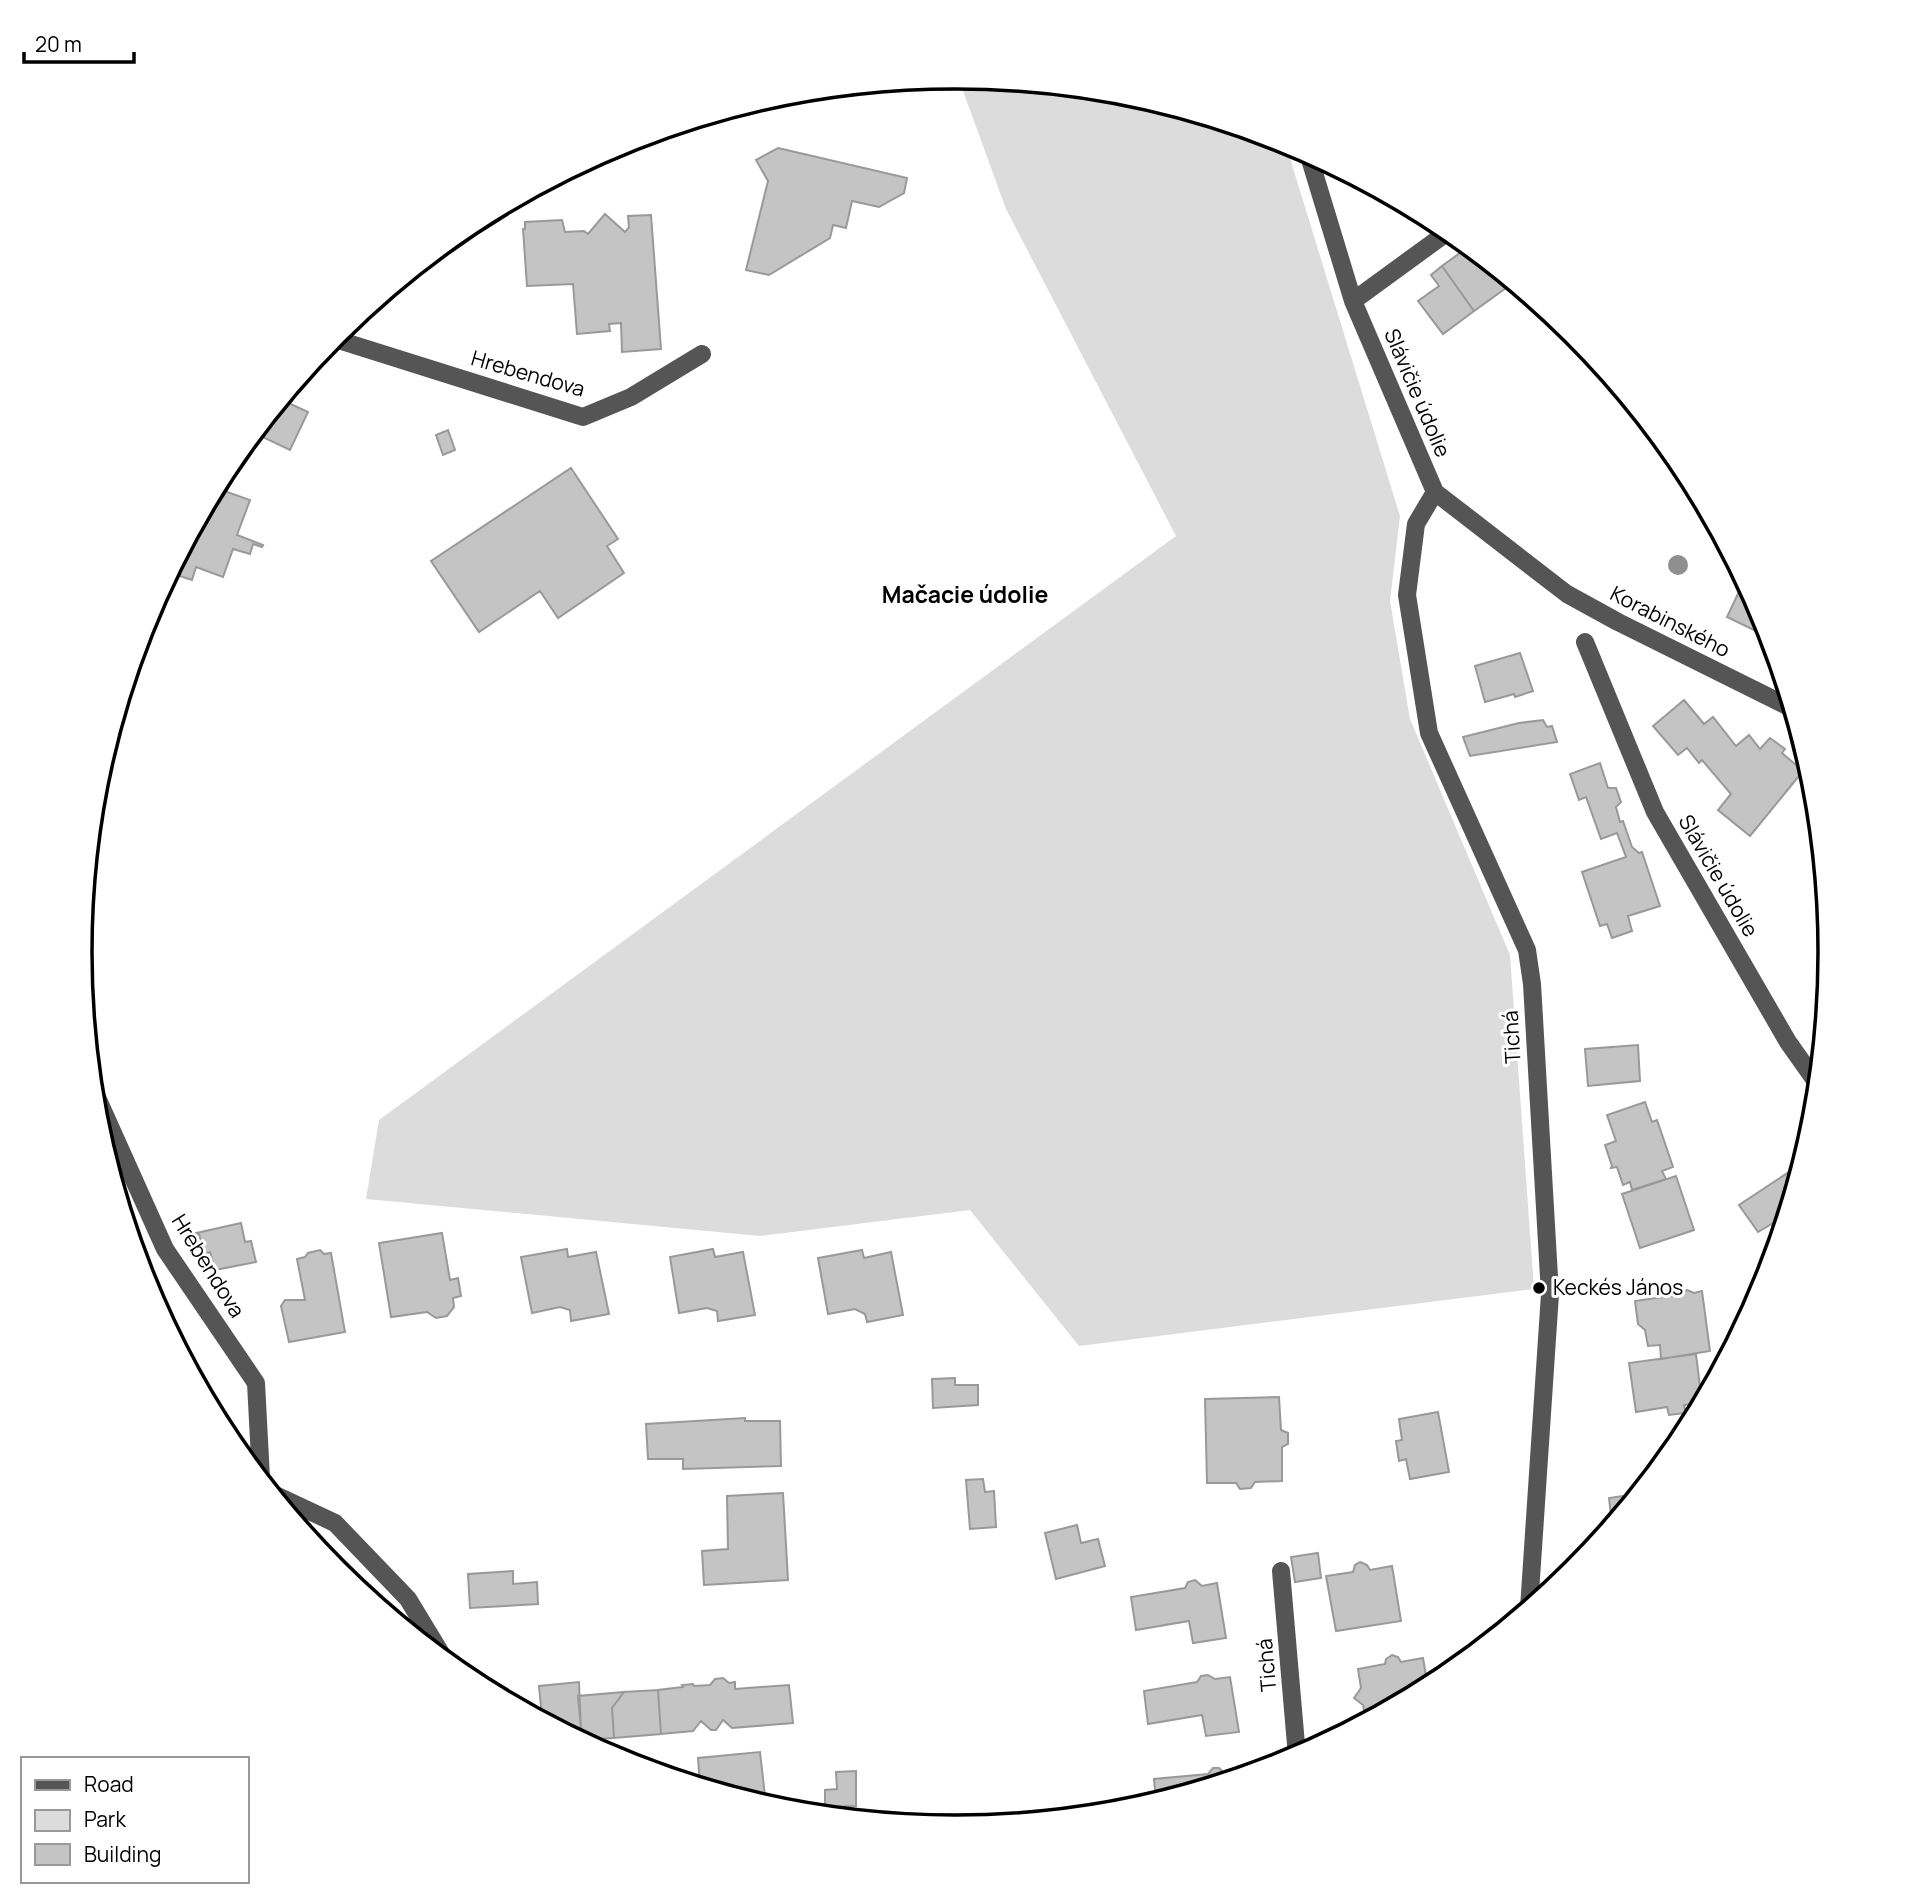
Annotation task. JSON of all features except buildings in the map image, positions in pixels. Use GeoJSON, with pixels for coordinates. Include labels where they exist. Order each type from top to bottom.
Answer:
{"type":"FeatureCollection","features":[{"type":"Feature","properties":{"kind":"street","name":"Slávičie údolie"},"geometry":{"type":"LineString","coordinates":[[1312,167],[1353,301],[1435,492],[1567,594]]}},
{"type":"Feature","properties":{"kind":"street"},"geometry":{"type":"LineString","coordinates":[[1353,301],[1439,238]]}},
{"type":"Feature","properties":{"kind":"street","name":"Hrebendova"},"geometry":{"type":"LineString","coordinates":[[345,342],[583,417],[631,397],[702,354]]}},
{"type":"Feature","properties":{"kind":"street","name":"Tichá"},"geometry":{"type":"LineString","coordinates":[[1435,492],[1416,524],[1407,595],[1429,733],[1527,950],[1532,984],[1550,1294],[1530,1595]]}},
{"type":"Feature","properties":{"kind":"street","name":"Korabinského"},"geometry":{"type":"LineString","coordinates":[[1567,594],[1780,703]]}},
{"type":"Feature","properties":{"kind":"street","name":"Slávičie údolie"},"geometry":{"type":"LineString","coordinates":[[1585,642],[1655,812],[1788,1042],[1809,1072]]}},
{"type":"Feature","properties":{"kind":"street","name":"Hrebendova"},"geometry":{"type":"LineString","coordinates":[[110,1125],[165,1249],[256,1383],[260,1462]]}},
{"type":"Feature","properties":{"kind":"street"},"geometry":{"type":"LineString","coordinates":[[290,1501],[335,1523],[408,1599],[431,1637]]}},
{"type":"Feature","properties":{"kind":"street","name":"Tichá"},"geometry":{"type":"LineString","coordinates":[[1282,1570],[1296,1744]]}},
{"type":"Feature","properties":{"kind":"green space"},"geometry":{"type":"Polygon","coordinates":[[[962,89],[1011,91],[1123,106],[1232,135],[1290,157],[1400,516],[1390,601],[1410,719],[1510,955],[1534,1289],[1079,1346],[970,1210],[760,1236],[366,1199],[379,1120],[1176,536],[1006,209],[962,89]]]}},
{"type":"Feature","properties":{"kind":"place","name":"Keckés János"},"geometry":{"type":"Point","coordinates":[1539,1288]}},
{"type":"Feature","properties":{"kind":"district","name":"Mačacie údolie"},"geometry":{"type":"Point","coordinates":[965,595]}}]}
